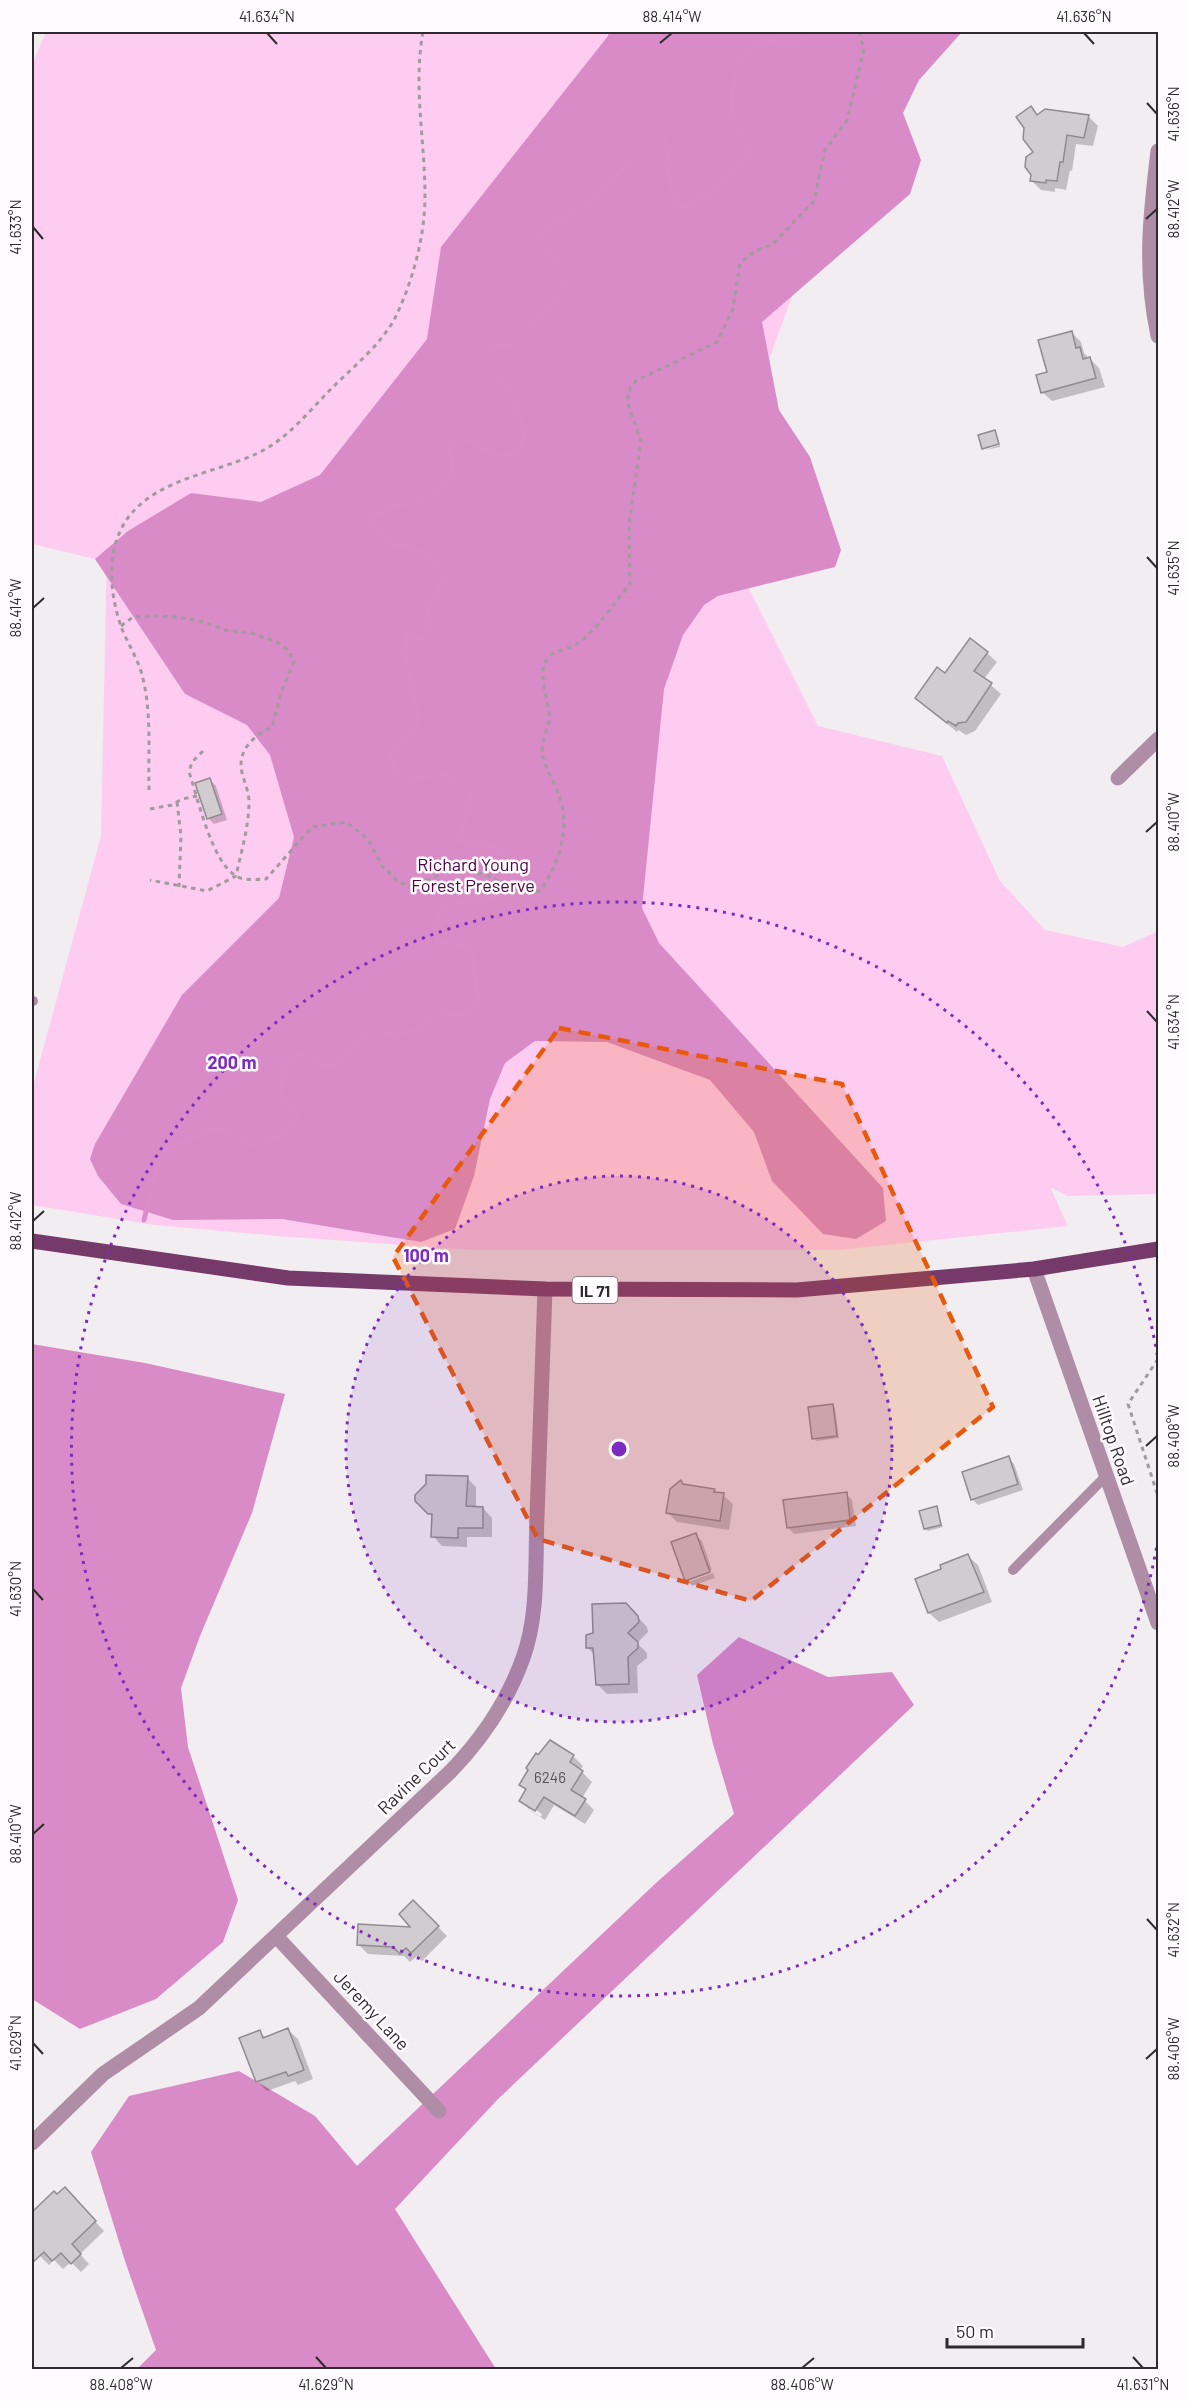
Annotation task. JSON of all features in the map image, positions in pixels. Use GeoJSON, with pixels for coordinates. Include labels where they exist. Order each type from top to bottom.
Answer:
{"type":"FeatureCollection","features":[{"type":"Feature","properties":{"kind":"main road","name":"IL 71"},"geometry":{"type":"LineString","coordinates":[[32,1241],[288,1278],[544,1289],[797,1290],[1034,1269],[1158,1249]]}},
{"type":"Feature","properties":{"kind":"street"},"geometry":{"type":"LineString","coordinates":[[1158,151],[1150,212],[1148,270],[1158,336]]}},
{"type":"Feature","properties":{"kind":"street"},"geometry":{"type":"LineString","coordinates":[[1118,778],[1158,739]]}},
{"type":"Feature","properties":{"kind":"street","name":"Hilltop Road"},"geometry":{"type":"LineString","coordinates":[[1034,1269],[1158,1623]]}},
{"type":"Feature","properties":{"kind":"street","name":"Ravine Court"},"geometry":{"type":"LineString","coordinates":[[32,2143],[104,2074],[199,2008],[276,1936],[472,1749],[510,1688],[524,1657],[534,1602],[544,1289]]}},
{"type":"Feature","properties":{"kind":"street","name":"Jeremy Lane"},"geometry":{"type":"LineString","coordinates":[[276,1936],[439,2111]]}},
{"type":"Feature","properties":{"kind":"lane"},"geometry":{"type":"LineString","coordinates":[[1013,1570],[1106,1476]]}},
{"type":"Feature","properties":{"kind":"path"},"geometry":{"type":"LineString","coordinates":[[149,790],[147,709],[142,675],[121,626],[111,568],[116,539],[130,513],[156,492],[195,475],[257,454],[283,437],[377,344],[395,317],[418,257],[425,197],[420,126],[419,50],[423,32]]}},
{"type":"Feature","properties":{"kind":"path"},"geometry":{"type":"LineString","coordinates":[[203,751],[192,762],[189,772],[221,861],[236,876],[244,879],[266,879],[312,827],[346,822],[368,839],[382,866],[400,883],[417,886],[444,872],[465,870],[491,877],[522,893],[540,891],[550,876],[564,833],[560,799],[543,756],[544,736],[549,715],[544,667],[547,658],[575,645],[586,636],[630,584],[629,525],[641,441],[627,402],[630,388],[636,381],[717,342],[734,309],[740,263],[755,251],[773,244],[814,201],[825,150],[847,120],[864,49],[860,32]]}},
{"type":"Feature","properties":{"kind":"path"},"geometry":{"type":"LineString","coordinates":[[121,626],[133,617],[153,616],[177,617],[204,622],[224,630],[251,633],[275,641],[288,650],[294,662],[283,687],[272,727],[255,736],[246,749],[241,765],[248,786],[249,802],[247,826],[236,876]]}},
{"type":"Feature","properties":{"kind":"path"},"geometry":{"type":"LineString","coordinates":[[150,809],[172,805],[197,796]]}},
{"type":"Feature","properties":{"kind":"path"},"geometry":{"type":"LineString","coordinates":[[177,802],[181,836],[179,886]]}},
{"type":"Feature","properties":{"kind":"path"},"geometry":{"type":"LineString","coordinates":[[150,880],[207,891],[236,876]]}},
{"type":"Feature","properties":{"kind":"path"},"geometry":{"type":"LineString","coordinates":[[1158,1359],[1128,1404],[1158,1496]]}},
{"type":"Feature","properties":{"kind":"highlighted area"},"geometry":{"type":"Polygon","coordinates":[[[559,1028],[842,1084],[993,1407],[751,1601],[538,1539],[393,1257],[559,1028]]]}},
{"type":"Feature","properties":{"kind":"green space","name":"Richard Young Forest Preserve"},"geometry":{"type":"Polygon","coordinates":[[[46,32],[889,32],[712,515],[818,726],[942,756],[1000,881],[1045,930],[1123,947],[1158,931],[1158,1194],[1067,1196],[1050,1187],[1068,1226],[838,1250],[472,1250],[154,1225],[32,1205],[32,1090],[101,836],[107,550],[95,559],[32,544],[32,65],[46,32]]]}},
{"type":"Feature","properties":{"kind":"green space"},"geometry":{"type":"Polygon","coordinates":[[[609,32],[962,32],[919,80],[903,113],[921,160],[910,194],[762,322],[779,410],[810,457],[841,550],[835,567],[718,596],[704,605],[683,635],[664,689],[642,908],[659,943],[883,1188],[886,1221],[856,1239],[823,1234],[772,1181],[754,1132],[710,1080],[607,1042],[535,1041],[505,1063],[490,1099],[474,1176],[455,1229],[421,1242],[282,1219],[173,1220],[121,1204],[98,1176],[90,1159],[95,1144],[182,995],[279,898],[294,837],[270,755],[247,725],[185,694],[95,559],[128,531],[191,493],[261,502],[320,475],[427,339],[441,247],[609,32]]]}},
{"type":"Feature","properties":{"kind":"green space"},"geometry":{"type":"Polygon","coordinates":[[[32,1344],[145,1363],[285,1394],[252,1513],[200,1636],[181,1688],[188,1747],[238,1900],[223,1942],[156,1999],[80,2029],[32,1999],[32,1344]]]}},
{"type":"Feature","properties":{"kind":"green space"},"geometry":{"type":"Polygon","coordinates":[[[739,1637],[828,1677],[892,1672],[914,1705],[498,2099],[395,2209],[496,2369],[137,2369],[156,2350],[91,2152],[129,2096],[239,2071],[315,2116],[357,2166],[656,1883],[734,1814],[713,1744],[697,1675],[739,1637]]]}},
{"type":"Feature","properties":{"kind":"building"},"geometry":{"type":"Polygon","coordinates":[[[1031,106],[1037,115],[1045,109],[1089,115],[1084,138],[1067,135],[1063,162],[1060,162],[1057,181],[1046,180],[1046,183],[1030,181],[1031,175],[1025,167],[1026,157],[1033,152],[1023,139],[1024,128],[1016,117],[1031,106]]]}},
{"type":"Feature","properties":{"kind":"building"},"geometry":{"type":"Polygon","coordinates":[[[1072,331],[1076,348],[1080,347],[1083,359],[1090,357],[1096,378],[1041,393],[1036,375],[1047,372],[1038,340],[1072,331]]]}},
{"type":"Feature","properties":{"kind":"building"},"geometry":{"type":"Polygon","coordinates":[[[995,430],[999,444],[982,449],[978,435],[995,430]]]}},
{"type":"Feature","properties":{"kind":"building"},"geometry":{"type":"Polygon","coordinates":[[[970,638],[988,652],[974,671],[992,683],[966,722],[958,723],[956,726],[948,721],[947,723],[915,698],[937,667],[945,673],[970,638]]]}},
{"type":"Feature","properties":{"kind":"building"},"geometry":{"type":"Polygon","coordinates":[[[210,778],[222,814],[207,819],[195,783],[210,778]]]}},
{"type":"Feature","properties":{"kind":"building"},"geometry":{"type":"Polygon","coordinates":[[[833,1404],[837,1436],[812,1439],[808,1407],[833,1404]]]}},
{"type":"Feature","properties":{"kind":"building"},"geometry":{"type":"Polygon","coordinates":[[[1009,1456],[1018,1484],[971,1500],[962,1472],[1009,1456]]]}},
{"type":"Feature","properties":{"kind":"building"},"geometry":{"type":"Polygon","coordinates":[[[426,1475],[468,1476],[466,1506],[483,1507],[483,1528],[458,1528],[458,1538],[431,1537],[432,1514],[428,1514],[415,1501],[415,1495],[426,1484],[426,1475]]]}},
{"type":"Feature","properties":{"kind":"building"},"geometry":{"type":"Polygon","coordinates":[[[681,1480],[683,1484],[715,1489],[714,1492],[724,1493],[720,1521],[666,1513],[670,1489],[681,1480]]]}},
{"type":"Feature","properties":{"kind":"building"},"geometry":{"type":"Polygon","coordinates":[[[847,1492],[850,1520],[787,1528],[783,1500],[847,1492]]]}},
{"type":"Feature","properties":{"kind":"building"},"geometry":{"type":"Polygon","coordinates":[[[937,1506],[941,1525],[924,1529],[919,1511],[937,1506]]]}},
{"type":"Feature","properties":{"kind":"building"},"geometry":{"type":"Polygon","coordinates":[[[696,1533],[710,1572],[685,1581],[671,1542],[696,1533]]]}},
{"type":"Feature","properties":{"kind":"building"},"geometry":{"type":"Polygon","coordinates":[[[968,1554],[984,1592],[928,1613],[915,1579],[941,1569],[940,1565],[968,1554]]]}},
{"type":"Feature","properties":{"kind":"building"},"geometry":{"type":"Polygon","coordinates":[[[626,1603],[638,1616],[639,1622],[628,1633],[638,1642],[638,1648],[628,1657],[629,1684],[596,1685],[593,1648],[586,1648],[586,1635],[593,1633],[592,1604],[626,1603]]]}},
{"type":"Feature","properties":{"kind":"building"},"geometry":{"type":"Polygon","coordinates":[[[550,1740],[574,1755],[570,1762],[583,1771],[571,1790],[586,1799],[575,1816],[544,1797],[535,1811],[519,1801],[526,1789],[519,1785],[528,1770],[526,1768],[536,1753],[538,1755],[550,1740]]]}},
{"type":"Feature","properties":{"kind":"building"},"geometry":{"type":"Polygon","coordinates":[[[413,1900],[439,1926],[411,1953],[406,1948],[400,1954],[393,1947],[357,1945],[358,1924],[410,1927],[399,1914],[413,1900]]]}},
{"type":"Feature","properties":{"kind":"building"},"geometry":{"type":"Polygon","coordinates":[[[288,2028],[304,2070],[288,2076],[286,2072],[256,2082],[239,2038],[260,2030],[263,2038],[288,2028]]]}},
{"type":"Feature","properties":{"kind":"building"},"geometry":{"type":"Polygon","coordinates":[[[65,2187],[96,2221],[72,2244],[81,2254],[71,2264],[61,2253],[52,2261],[44,2252],[32,2263],[32,2212],[54,2191],[57,2194],[65,2187]]]}},
{"type":"Feature","properties":{"kind":"waterway"},"geometry":{"type":"LineString","coordinates":[[144,1220],[160,1155],[171,1147],[214,1129],[229,1132],[253,1146],[276,1138],[288,1129],[299,1109],[289,1106],[280,1097],[283,1074],[292,1055],[301,1053],[327,1067],[338,1063],[363,1033],[372,1031],[396,1035],[414,1031],[442,1013],[469,1015],[480,999],[475,982],[473,953],[463,946],[436,940],[439,910],[458,902],[498,897],[515,874],[514,860],[497,847],[458,841],[472,795],[447,774],[409,780],[396,771],[389,751],[411,736],[419,720],[405,655],[406,635],[424,639],[430,627],[428,608],[444,578],[434,557],[405,545],[394,546],[368,519],[393,507],[421,502],[437,488],[454,479],[447,442],[467,440],[496,456],[518,453],[525,437],[510,392],[477,362],[488,348],[497,345],[514,346],[519,342],[570,279],[547,252],[540,233],[548,226],[582,208],[613,183],[635,152],[655,134],[664,137],[672,191],[682,208],[720,186],[736,172],[749,155],[745,142],[731,116],[736,66],[751,49],[767,40],[780,44],[791,44],[800,41],[811,32]]}}]}
